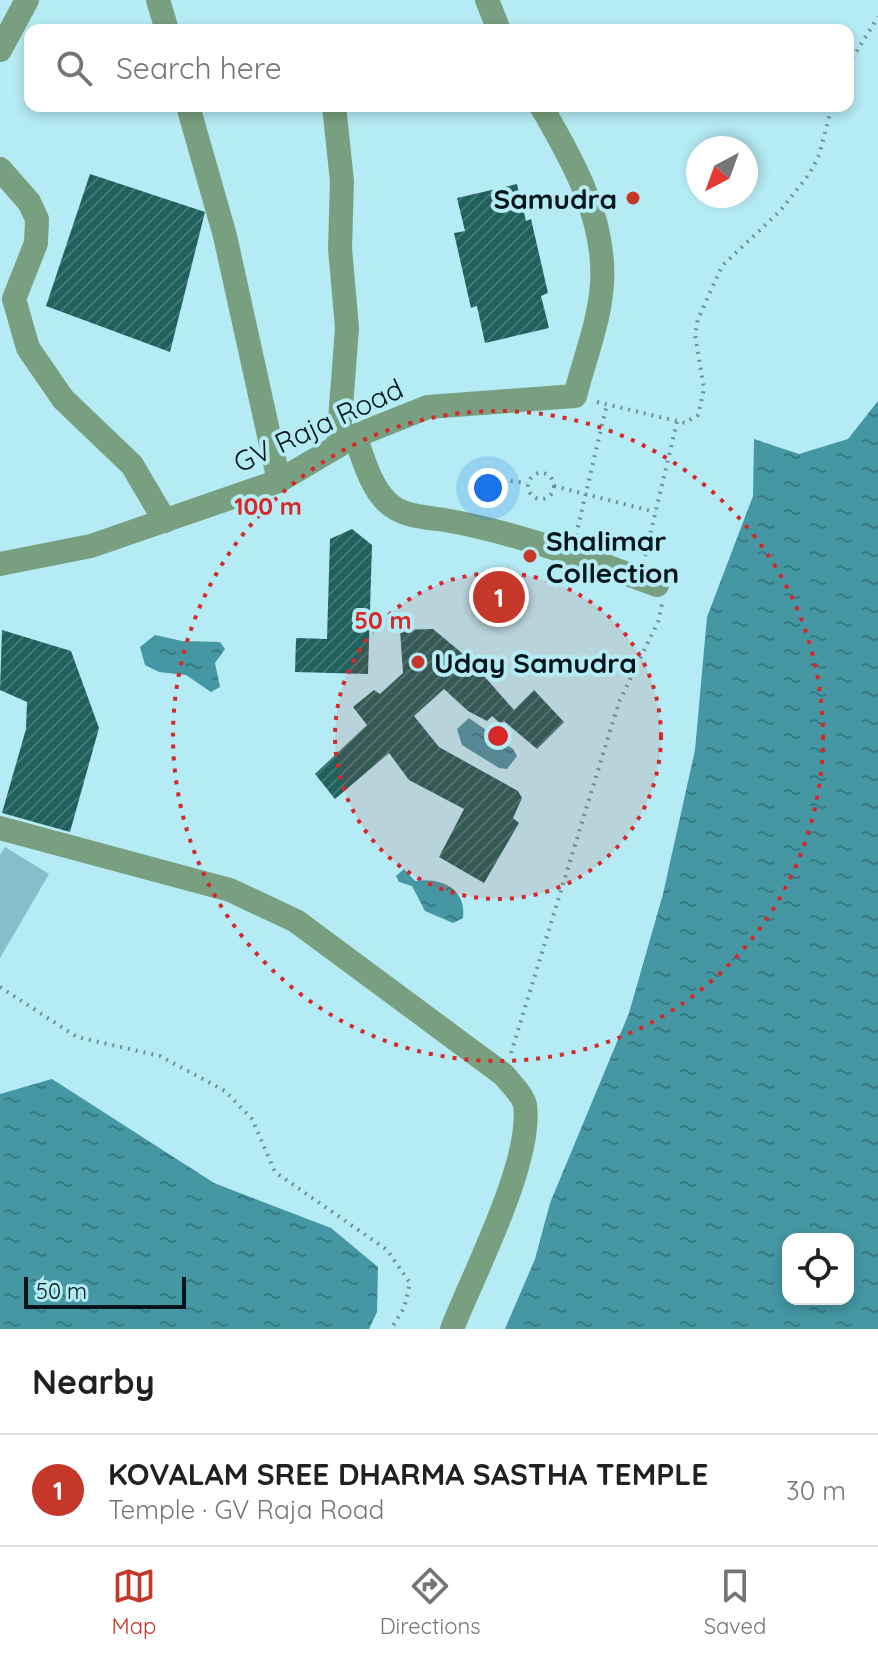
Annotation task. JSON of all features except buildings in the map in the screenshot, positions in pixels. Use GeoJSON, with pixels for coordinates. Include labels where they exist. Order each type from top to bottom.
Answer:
{"type":"FeatureCollection","features":[{"type":"Feature","properties":{"kind":"street"},"geometry":{"type":"LineString","coordinates":[[0,50],[27,0]]}},
{"type":"Feature","properties":{"kind":"street"},"geometry":{"type":"LineString","coordinates":[[158,0],[165,24]]}},
{"type":"Feature","properties":{"kind":"street"},"geometry":{"type":"LineString","coordinates":[[487,0],[497,24]]}},
{"type":"Feature","properties":{"kind":"street"},"geometry":{"type":"LineString","coordinates":[[190,112],[225,236],[279,481]]}},
{"type":"Feature","properties":{"kind":"street"},"geometry":{"type":"LineString","coordinates":[[335,112],[342,181],[340,248],[347,328],[347,441],[374,483],[387,502],[402,512],[492,530],[573,554],[657,585]]}},
{"type":"Feature","properties":{"kind":"street"},"geometry":{"type":"LineString","coordinates":[[544,112],[585,185],[602,282],[575,396]]}},
{"type":"Feature","properties":{"kind":"street"},"geometry":{"type":"LineString","coordinates":[[0,169],[29,202],[37,219],[36,243],[14,299],[28,348],[63,399],[132,465],[165,521]]}},
{"type":"Feature","properties":{"kind":"street","name":"GV Raja Road"},"geometry":{"type":"LineString","coordinates":[[0,564],[91,546],[279,481],[347,441],[428,407],[575,396]]}},
{"type":"Feature","properties":{"kind":"street"},"geometry":{"type":"LineString","coordinates":[[0,828],[230,890],[296,921],[504,1075],[525,1102],[524,1132],[511,1183],[452,1329]]}},
{"type":"Feature","properties":{"kind":"path"},"geometry":{"type":"LineString","coordinates":[[854,55],[878,17]]}},
{"type":"Feature","properties":{"kind":"path"},"geometry":{"type":"LineString","coordinates":[[575,396],[677,422],[691,422],[698,415],[704,389],[695,335],[698,319],[722,266],[780,211],[803,182],[819,155],[830,112]]}},
{"type":"Feature","properties":{"kind":"path"},"geometry":{"type":"LineString","coordinates":[[575,538],[607,404]]}},
{"type":"Feature","properties":{"kind":"path"},"geometry":{"type":"LineString","coordinates":[[643,564],[677,422]]}},
{"type":"Feature","properties":{"kind":"path"},"geometry":{"type":"LineString","coordinates":[[544,473],[552,478],[554,486],[548,497],[539,499],[531,495],[527,483],[532,475],[544,473]]}},
{"type":"Feature","properties":{"kind":"path"},"geometry":{"type":"LineString","coordinates":[[479,477],[527,483]]}},
{"type":"Feature","properties":{"kind":"path"},"geometry":{"type":"LineString","coordinates":[[554,486],[655,512]]}},
{"type":"Feature","properties":{"kind":"path"},"geometry":{"type":"LineString","coordinates":[[504,1075],[619,702],[658,622],[663,605],[657,585]]}},
{"type":"Feature","properties":{"kind":"path"},"geometry":{"type":"LineString","coordinates":[[0,987],[77,1037],[160,1056],[225,1091],[252,1119],[275,1172],[387,1250],[410,1283],[404,1308],[391,1329]]}},
{"type":"Feature","properties":{"kind":"shaded area"},"geometry":{"type":"Polygon","coordinates":[[[5,847],[49,874],[0,958],[0,855],[5,847]]]}},
{"type":"Feature","properties":{"kind":"water"},"geometry":{"type":"Polygon","coordinates":[[[878,401],[878,1329],[505,1329],[535,1259],[550,1203],[629,1013],[663,894],[695,750],[707,617],[753,496],[754,439],[799,454],[848,439],[878,401]]]}},
{"type":"Feature","properties":{"kind":"water"},"geometry":{"type":"Polygon","coordinates":[[[155,635],[182,641],[220,642],[225,649],[215,663],[220,687],[211,692],[186,675],[159,672],[145,665],[140,647],[155,635]]]}},
{"type":"Feature","properties":{"kind":"water"},"geometry":{"type":"Polygon","coordinates":[[[469,718],[513,749],[517,756],[507,769],[499,768],[462,745],[457,729],[469,718]]]}},
{"type":"Feature","properties":{"kind":"water"},"geometry":{"type":"Polygon","coordinates":[[[404,869],[415,881],[434,881],[450,887],[461,899],[463,918],[453,923],[425,911],[412,886],[399,882],[396,876],[404,869]]]}},
{"type":"Feature","properties":{"kind":"water"},"geometry":{"type":"Polygon","coordinates":[[[52,1079],[214,1183],[331,1228],[378,1267],[377,1312],[369,1329],[0,1329],[0,1094],[52,1079]]]}},
{"type":"Feature","properties":{"kind":"place","name":"Samudra"},"geometry":{"type":"Point","coordinates":[633,198]}},
{"type":"Feature","properties":{"kind":"place","name":"Shalimar Collection"},"geometry":{"type":"Point","coordinates":[530,556]}},
{"type":"Feature","properties":{"kind":"place","name":"KOVALAM SREE DHARMA SASTHA TEMPLE"},"geometry":{"type":"Point","coordinates":[499,597]}},
{"type":"Feature","properties":{"kind":"place","name":"Uday Samudra"},"geometry":{"type":"Point","coordinates":[418,662]}}]}
